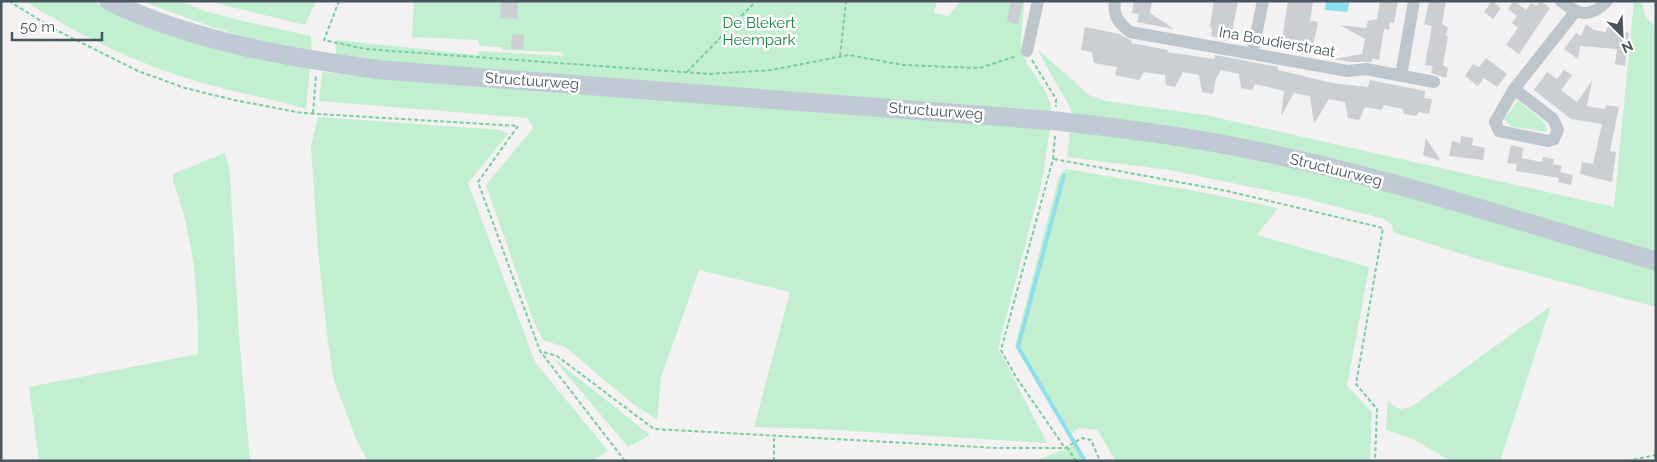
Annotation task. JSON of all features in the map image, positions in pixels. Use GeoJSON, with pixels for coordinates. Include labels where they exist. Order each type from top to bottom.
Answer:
{"type":"FeatureCollection","features":[{"type":"Feature","properties":{"kind":"main road","name":"Structuurweg"},"geometry":{"type":"LineString","coordinates":[[109,1],[166,26],[317,61],[382,70],[1057,120],[1138,130],[1237,147],[1333,169],[1656,261]]}},
{"type":"Feature","properties":{"kind":"main road","name":"Structuurweg"},"geometry":{"type":"LineString","coordinates":[[131,1],[203,34]]}},
{"type":"Feature","properties":{"kind":"street"},"geometry":{"type":"LineString","coordinates":[[1026,51],[1038,1]]}},
{"type":"Feature","properties":{"kind":"street","name":"Ina Boudierstraat"},"geometry":{"type":"LineString","coordinates":[[1115,1],[1114,13],[1118,22],[1130,32],[1348,71],[1366,69],[1434,82]]}},
{"type":"Feature","properties":{"kind":"street"},"geometry":{"type":"LineString","coordinates":[[1252,54],[1263,1]]}},
{"type":"Feature","properties":{"kind":"street"},"geometry":{"type":"LineString","coordinates":[[1401,76],[1414,1]]}},
{"type":"Feature","properties":{"kind":"street"},"geometry":{"type":"LineString","coordinates":[[1562,1],[1575,12],[1586,14],[1600,8],[1606,1]]}},
{"type":"Feature","properties":{"kind":"street"},"geometry":{"type":"LineString","coordinates":[[1514,88],[1553,120],[1558,130],[1554,139],[1548,142],[1499,131],[1496,128],[1496,118],[1514,88],[1575,12]]}},
{"type":"Feature","properties":{"kind":"path"},"geometry":{"type":"LineString","coordinates":[[9,1],[22,11],[84,45],[138,71],[185,88],[302,113],[313,112],[518,126],[478,182],[540,351],[625,461]]}},
{"type":"Feature","properties":{"kind":"path"},"geometry":{"type":"LineString","coordinates":[[339,1],[324,40],[366,49],[710,74],[771,70],[849,55],[903,65],[980,68],[1024,54],[1026,51],[1056,98],[1057,120],[1053,159],[1001,350],[1016,377],[1076,461]]}},
{"type":"Feature","properties":{"kind":"path"},"geometry":{"type":"LineString","coordinates":[[687,72],[756,1]]}},
{"type":"Feature","properties":{"kind":"path"},"geometry":{"type":"LineString","coordinates":[[840,56],[846,1]]}},
{"type":"Feature","properties":{"kind":"path"},"geometry":{"type":"LineString","coordinates":[[313,112],[317,61]]}},
{"type":"Feature","properties":{"kind":"path"},"geometry":{"type":"LineString","coordinates":[[1053,159],[1227,191],[1384,228],[1356,384],[1377,409],[1375,461]]}},
{"type":"Feature","properties":{"kind":"path"},"geometry":{"type":"LineString","coordinates":[[540,351],[557,356],[654,429],[998,448],[1066,447],[1082,438],[1091,440],[1100,461]]}},
{"type":"Feature","properties":{"kind":"path"},"geometry":{"type":"LineString","coordinates":[[774,437],[774,461]]}},
{"type":"Feature","properties":{"kind":"path"},"geometry":{"type":"LineString","coordinates":[[1627,461],[1656,455]]}},
{"type":"Feature","properties":{"kind":"green space"},"geometry":{"type":"Polygon","coordinates":[[[25,1],[93,1],[116,11],[310,68],[306,109],[199,82],[153,67],[87,37],[25,1]]]}},
{"type":"Feature","properties":{"kind":"green space"},"geometry":{"type":"Polygon","coordinates":[[[142,1],[180,1],[204,11],[311,36],[312,53],[225,31],[142,1]]]}},
{"type":"Feature","properties":{"kind":"green space"},"geometry":{"type":"Polygon","coordinates":[[[208,1],[316,1],[305,25],[208,1]]]}},
{"type":"Feature","properties":{"kind":"green space","name":"De Blekert Heempark"},"geometry":{"type":"Polygon","coordinates":[[[414,1],[937,1],[934,13],[948,16],[961,1],[1024,1],[1021,37],[1023,55],[1045,90],[1051,113],[336,58],[336,40],[478,55],[478,51],[564,56],[562,52],[503,50],[501,47],[479,46],[478,40],[412,37],[414,1]]]}},
{"type":"Feature","properties":{"kind":"green space"},"geometry":{"type":"Polygon","coordinates":[[[1634,1],[1641,1],[1646,18],[1656,27],[1656,252],[1072,116],[1071,109],[1037,49],[1089,95],[1105,101],[1205,115],[1614,207],[1634,1]]]}},
{"type":"Feature","properties":{"kind":"green space"},"geometry":{"type":"Polygon","coordinates":[[[322,72],[412,81],[1050,129],[1043,177],[998,348],[1047,443],[820,429],[754,427],[790,292],[699,270],[661,377],[657,420],[632,403],[565,347],[543,340],[534,322],[486,185],[533,128],[528,118],[319,101],[322,72]]]}},
{"type":"Feature","properties":{"kind":"green space"},"geometry":{"type":"Polygon","coordinates":[[[1518,101],[1543,121],[1547,128],[1546,132],[1510,126],[1504,119],[1518,101]]]}},
{"type":"Feature","properties":{"kind":"green space"},"geometry":{"type":"Polygon","coordinates":[[[318,117],[501,130],[508,134],[468,183],[535,362],[608,451],[592,461],[368,461],[357,441],[334,381],[328,343],[318,251],[311,146],[318,117]]]}},
{"type":"Feature","properties":{"kind":"green space"},"geometry":{"type":"Polygon","coordinates":[[[1076,132],[1155,141],[1349,178],[1656,269],[1656,307],[1484,261],[1393,232],[1392,225],[1384,219],[1300,197],[1169,170],[1067,157],[1070,133],[1076,132]]]}},
{"type":"Feature","properties":{"kind":"green space"},"geometry":{"type":"Polygon","coordinates":[[[225,153],[230,173],[239,336],[250,461],[39,461],[29,387],[198,354],[194,267],[191,246],[173,181],[173,174],[225,153]]]}},
{"type":"Feature","properties":{"kind":"green space"},"geometry":{"type":"Polygon","coordinates":[[[1066,169],[1206,193],[1278,208],[1257,235],[1369,267],[1347,386],[1372,412],[1370,461],[1116,461],[1097,430],[1080,428],[1068,435],[1015,346],[1059,176],[1066,169]]]}},
{"type":"Feature","properties":{"kind":"green space"},"geometry":{"type":"Polygon","coordinates":[[[1551,306],[1500,461],[1451,461],[1413,439],[1386,430],[1388,402],[1400,409],[1411,407],[1551,306]]]}},
{"type":"Feature","properties":{"kind":"green space"},"geometry":{"type":"Polygon","coordinates":[[[553,358],[650,435],[628,447],[553,358]]]}},
{"type":"Feature","properties":{"kind":"green space"},"geometry":{"type":"Polygon","coordinates":[[[1075,445],[1084,461],[1037,461],[1043,458],[1075,445]]]}},
{"type":"Feature","properties":{"kind":"water"},"geometry":{"type":"Polygon","coordinates":[[[1326,1],[1350,1],[1347,12],[1325,10],[1326,1]]]}},
{"type":"Feature","properties":{"kind":"building"},"geometry":{"type":"Polygon","coordinates":[[[501,1],[518,1],[517,19],[500,18],[501,1]]]}},
{"type":"Feature","properties":{"kind":"building"},"geometry":{"type":"Polygon","coordinates":[[[1011,1],[1023,1],[1018,24],[1007,21],[1011,1]]]}},
{"type":"Feature","properties":{"kind":"building"},"geometry":{"type":"Polygon","coordinates":[[[1134,1],[1152,1],[1150,13],[1174,29],[1137,22],[1139,14],[1132,13],[1134,1]]]}},
{"type":"Feature","properties":{"kind":"building"},"geometry":{"type":"Polygon","coordinates":[[[1214,1],[1238,1],[1232,32],[1229,32],[1227,41],[1211,36],[1212,30],[1210,26],[1214,1]]]}},
{"type":"Feature","properties":{"kind":"building"},"geometry":{"type":"Polygon","coordinates":[[[1288,1],[1313,1],[1310,21],[1318,22],[1312,51],[1281,45],[1288,1]]]}},
{"type":"Feature","properties":{"kind":"building"},"geometry":{"type":"Polygon","coordinates":[[[1380,1],[1398,1],[1394,23],[1390,22],[1389,30],[1384,29],[1379,60],[1372,58],[1372,62],[1351,62],[1334,59],[1362,54],[1365,39],[1340,25],[1366,28],[1368,21],[1377,19],[1380,1]]]}},
{"type":"Feature","properties":{"kind":"building"},"geometry":{"type":"Polygon","coordinates":[[[1429,1],[1446,1],[1442,24],[1448,27],[1443,65],[1448,68],[1446,78],[1431,73],[1433,66],[1425,65],[1432,26],[1424,24],[1429,1]]]}},
{"type":"Feature","properties":{"kind":"building"},"geometry":{"type":"Polygon","coordinates":[[[1492,1],[1501,8],[1493,19],[1484,12],[1492,1]]]}},
{"type":"Feature","properties":{"kind":"building"},"geometry":{"type":"Polygon","coordinates":[[[1514,1],[1526,10],[1531,3],[1537,6],[1540,1],[1550,8],[1519,54],[1506,45],[1518,28],[1512,23],[1517,16],[1508,9],[1514,1]]]}},
{"type":"Feature","properties":{"kind":"building"},"geometry":{"type":"Polygon","coordinates":[[[1586,24],[1594,30],[1606,32],[1607,27],[1624,29],[1623,32],[1629,33],[1625,66],[1615,64],[1617,49],[1580,46],[1578,59],[1564,49],[1576,33],[1581,36],[1586,24]]]}},
{"type":"Feature","properties":{"kind":"building"},"geometry":{"type":"Polygon","coordinates":[[[1085,27],[1119,34],[1132,41],[1131,43],[1168,50],[1167,52],[1214,59],[1215,55],[1278,67],[1278,70],[1332,83],[1368,87],[1370,80],[1425,91],[1424,98],[1432,99],[1429,114],[1419,112],[1416,116],[1404,114],[1403,109],[1384,105],[1381,110],[1365,107],[1359,120],[1348,118],[1345,102],[1329,99],[1314,124],[1310,96],[1294,93],[1281,116],[1284,91],[1255,84],[1252,90],[1241,88],[1239,74],[1221,70],[1216,79],[1213,94],[1202,92],[1199,75],[1183,72],[1175,87],[1166,85],[1165,75],[1144,72],[1139,80],[1115,75],[1117,67],[1094,63],[1092,52],[1081,50],[1085,27]]]}},
{"type":"Feature","properties":{"kind":"building"},"geometry":{"type":"Polygon","coordinates":[[[512,34],[524,35],[523,49],[511,49],[512,34]]]}},
{"type":"Feature","properties":{"kind":"building"},"geometry":{"type":"Polygon","coordinates":[[[1486,58],[1507,74],[1497,87],[1484,78],[1478,86],[1465,76],[1473,64],[1479,67],[1486,58]]]}},
{"type":"Feature","properties":{"kind":"building"},"geometry":{"type":"Polygon","coordinates":[[[1564,70],[1572,75],[1561,90],[1577,102],[1592,81],[1587,106],[1605,109],[1606,105],[1619,107],[1610,151],[1616,152],[1612,182],[1580,174],[1582,162],[1593,164],[1602,124],[1571,119],[1534,90],[1547,72],[1557,79],[1564,70]]]}},
{"type":"Feature","properties":{"kind":"building"},"geometry":{"type":"Polygon","coordinates":[[[1461,136],[1473,138],[1472,145],[1485,148],[1483,160],[1449,156],[1452,141],[1460,143],[1461,136]]]}},
{"type":"Feature","properties":{"kind":"building"},"geometry":{"type":"Polygon","coordinates":[[[1426,138],[1441,161],[1423,155],[1426,138]]]}},
{"type":"Feature","properties":{"kind":"building"},"geometry":{"type":"Polygon","coordinates":[[[1511,145],[1523,148],[1522,158],[1542,162],[1543,157],[1554,159],[1553,164],[1562,166],[1560,172],[1573,175],[1571,185],[1558,182],[1559,178],[1516,171],[1517,164],[1507,163],[1511,145]]]}},
{"type":"Feature","properties":{"kind":"waterway"},"geometry":{"type":"LineString","coordinates":[[1064,175],[1018,347],[1085,461]]}}]}
